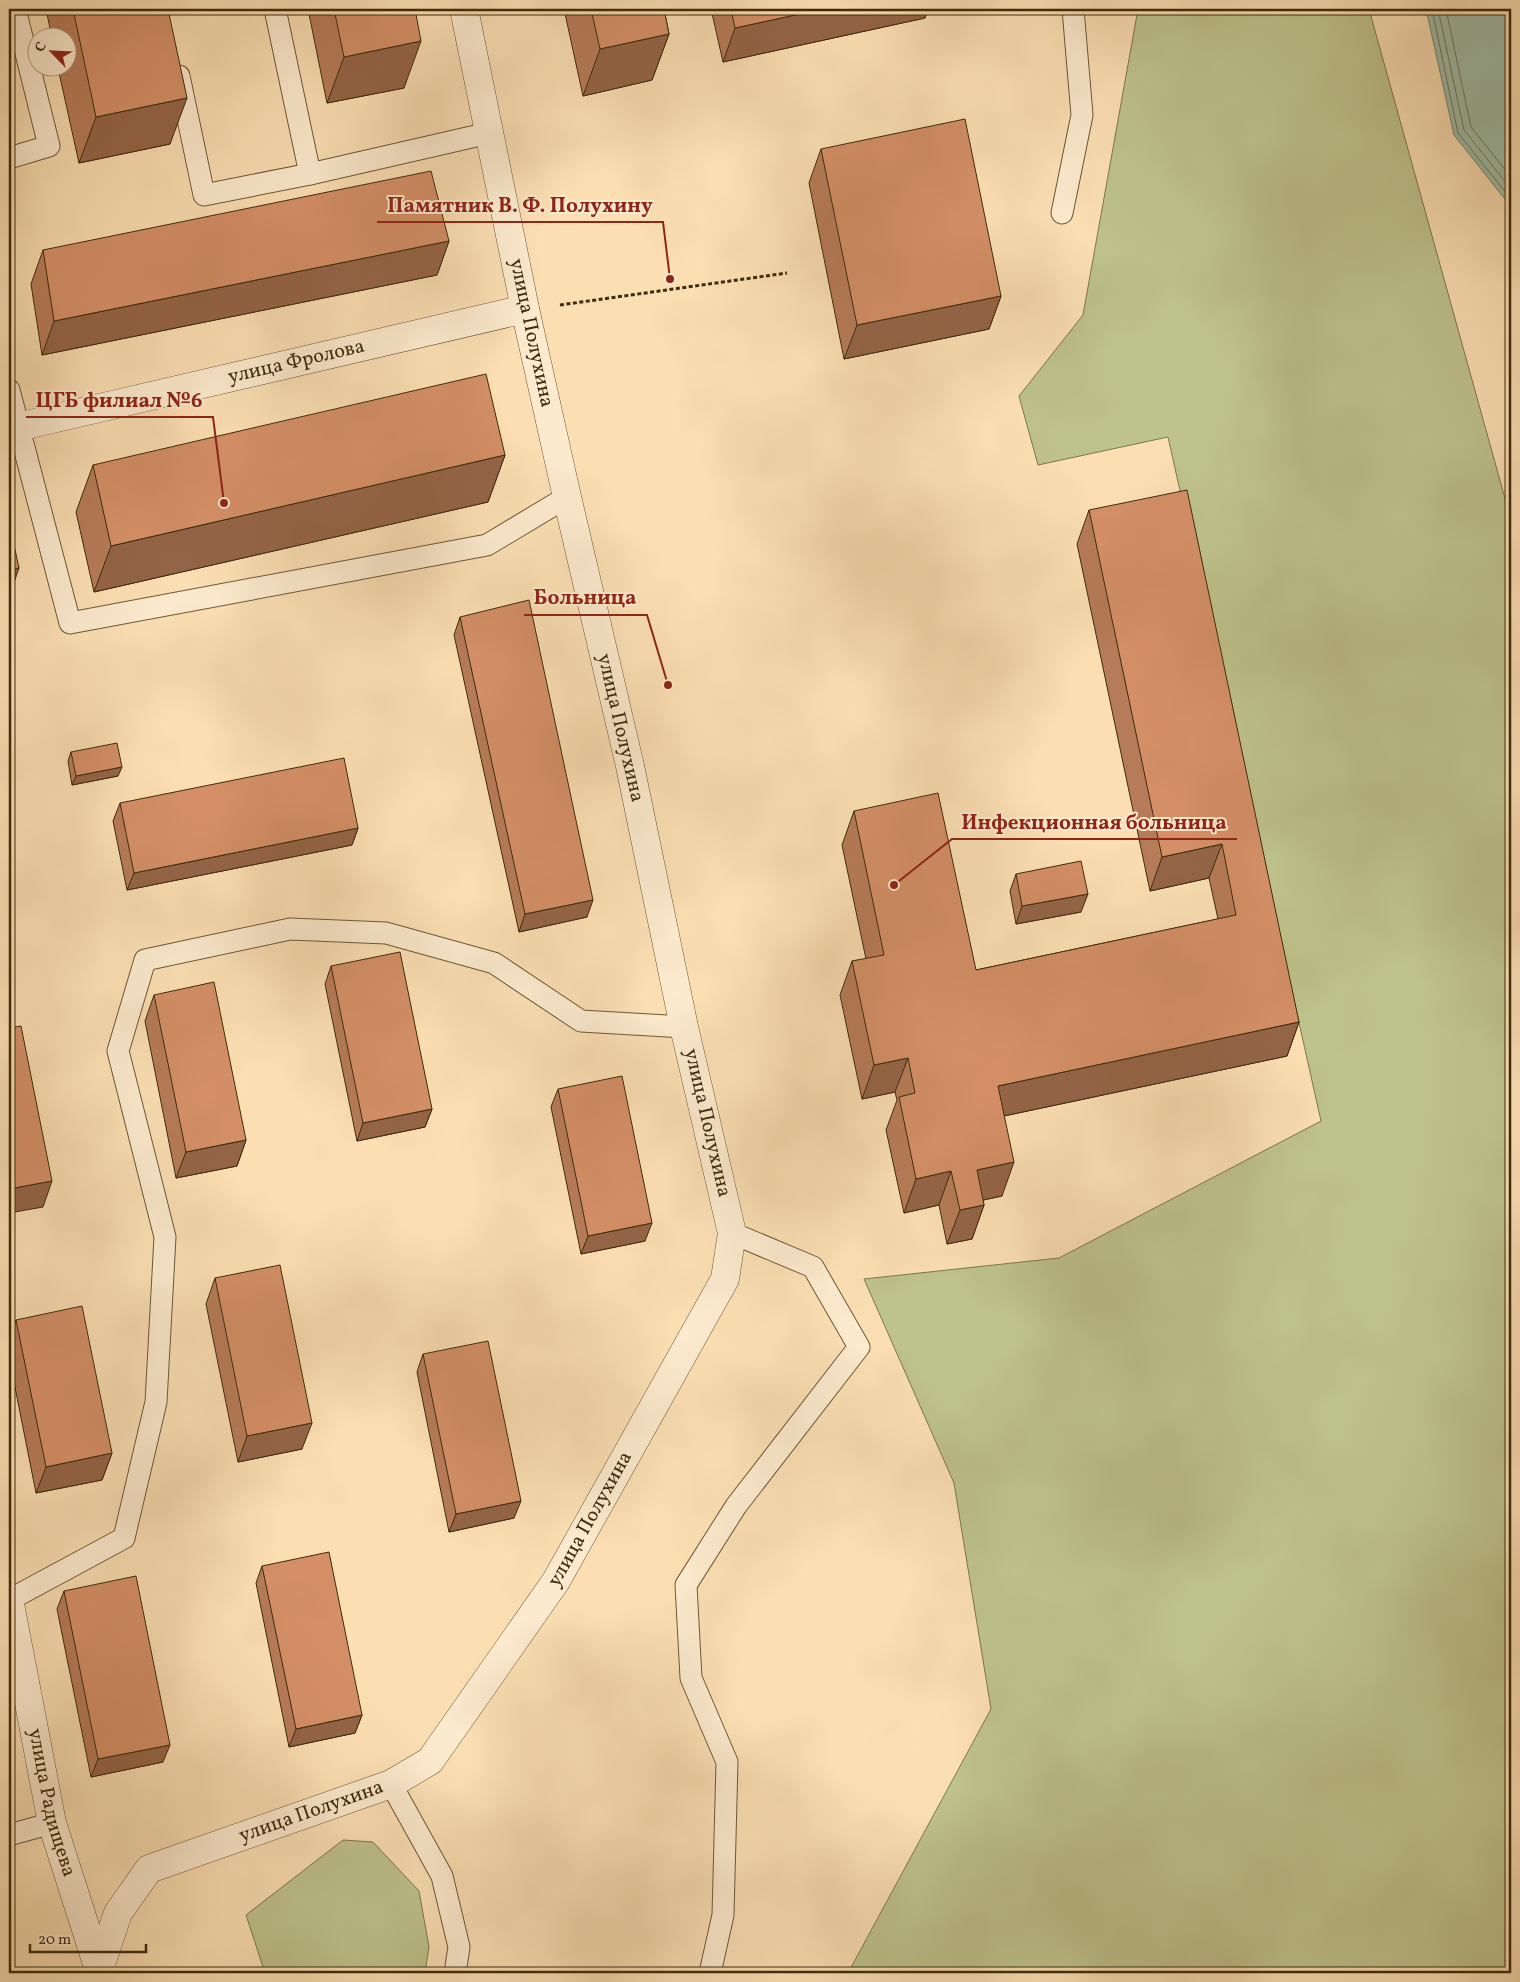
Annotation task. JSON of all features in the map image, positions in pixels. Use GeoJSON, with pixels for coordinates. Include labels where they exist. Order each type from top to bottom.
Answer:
{"type":"FeatureCollection","features":[{"type":"Feature","properties":{"kind":"street","name":"улица Полухина"},"geometry":{"type":"LineString","coordinates":[[100,1972],[118,1913],[149,1869],[391,1784],[430,1761],[556,1581],[725,1279],[732,1232],[684,1027],[630,766],[567,497],[464,9]]}},
{"type":"Feature","properties":{"kind":"street","name":"улица Фролова"},"geometry":{"type":"LineString","coordinates":[[14,427],[526,309]]}},
{"type":"Feature","properties":{"kind":"street","name":"улица Радищева"},"geometry":{"type":"LineString","coordinates":[[9,1600],[52,1823],[100,1972]]}},
{"type":"Feature","properties":{"kind":"lane"},"geometry":{"type":"LineString","coordinates":[[9,158],[48,146],[15,9]]}},
{"type":"Feature","properties":{"kind":"lane"},"geometry":{"type":"LineString","coordinates":[[275,9],[310,174]]}},
{"type":"Feature","properties":{"kind":"lane"},"geometry":{"type":"LineString","coordinates":[[1062,213],[1082,116],[1072,9]]}},
{"type":"Feature","properties":{"kind":"lane"},"geometry":{"type":"LineString","coordinates":[[175,55],[204,196],[489,133]]}},
{"type":"Feature","properties":{"kind":"lane"},"geometry":{"type":"LineString","coordinates":[[9,390],[14,427],[70,623],[487,545],[567,497]]}},
{"type":"Feature","properties":{"kind":"lane"},"geometry":{"type":"LineString","coordinates":[[9,1600],[124,1538],[156,1402],[165,1236],[118,1051],[145,960],[290,929],[386,933],[494,963],[581,1022],[684,1027]]}},
{"type":"Feature","properties":{"kind":"lane"},"geometry":{"type":"LineString","coordinates":[[710,1973],[723,1914],[727,1762],[691,1678],[686,1585],[736,1506],[859,1347],[813,1267],[732,1232]]}},
{"type":"Feature","properties":{"kind":"lane"},"geometry":{"type":"LineString","coordinates":[[391,1784],[442,1876],[459,1947],[455,1973]]}},
{"type":"Feature","properties":{"kind":"lane"},"geometry":{"type":"LineString","coordinates":[[9,1835],[52,1823]]}},
{"type":"Feature","properties":{"kind":"path"},"geometry":{"type":"LineString","coordinates":[[526,309],[787,273]]}},
{"type":"Feature","properties":{"kind":"green space"},"geometry":{"type":"Polygon","coordinates":[[[1138,9],[1369,9],[1511,520],[1511,1973],[848,1973],[991,1709],[954,1483],[864,1279],[1059,1258],[1321,1121],[1168,437],[1038,465],[1019,396],[1083,315],[1138,9]]]}},
{"type":"Feature","properties":{"kind":"green space"},"geometry":{"type":"Polygon","coordinates":[[[343,1840],[373,1842],[419,1891],[429,1947],[425,1973],[265,1973],[246,1915],[343,1840]]]}},
{"type":"Feature","properties":{"kind":"water"},"geometry":{"type":"Polygon","coordinates":[[[1426,9],[1511,9],[1511,212],[1508,203],[1454,135],[1426,9]]]}},
{"type":"Feature","properties":{"kind":"building"},"geometry":{"type":"Polygon","coordinates":[[[73,9],[168,9],[187,98],[96,117],[73,9]]]}},
{"type":"Feature","properties":{"kind":"building"},"geometry":{"type":"Polygon","coordinates":[[[334,9],[415,9],[421,41],[344,57],[334,9]]]}},
{"type":"Feature","properties":{"kind":"building"},"geometry":{"type":"Polygon","coordinates":[[[591,9],[664,9],[669,34],[600,49],[591,9]]]}},
{"type":"Feature","properties":{"kind":"building"},"geometry":{"type":"Polygon","coordinates":[[[731,9],[823,9],[735,28],[731,9]]]}},
{"type":"Feature","properties":{"kind":"building"},"geometry":{"type":"Polygon","coordinates":[[[965,119],[1001,296],[857,325],[821,149],[965,119]]]}},
{"type":"Feature","properties":{"kind":"building"},"geometry":{"type":"Polygon","coordinates":[[[431,171],[449,241],[54,321],[43,250],[431,171]]]}},
{"type":"Feature","properties":{"kind":"building"},"geometry":{"type":"Polygon","coordinates":[[[486,374],[505,455],[111,546],[93,465],[486,374]]]}},
{"type":"Feature","properties":{"kind":"building"},"geometry":{"type":"Polygon","coordinates":[[[1187,490],[1299,1022],[998,1086],[1014,1162],[977,1170],[984,1205],[960,1210],[951,1171],[916,1179],[899,1097],[915,1093],[908,1058],[874,1065],[852,961],[884,955],[854,811],[938,793],[976,970],[1236,915],[1222,844],[1162,857],[1089,510],[1187,490]]]}},
{"type":"Feature","properties":{"kind":"building"},"geometry":{"type":"Polygon","coordinates":[[[9,522],[19,568],[9,570],[9,522]]]}},
{"type":"Feature","properties":{"kind":"building"},"geometry":{"type":"Polygon","coordinates":[[[529,600],[593,900],[525,914],[460,617],[529,600]]]}},
{"type":"Feature","properties":{"kind":"building"},"geometry":{"type":"Polygon","coordinates":[[[117,743],[122,767],[76,776],[71,752],[117,743]]]}},
{"type":"Feature","properties":{"kind":"building"},"geometry":{"type":"Polygon","coordinates":[[[344,758],[358,828],[134,873],[120,803],[344,758]]]}},
{"type":"Feature","properties":{"kind":"building"},"geometry":{"type":"Polygon","coordinates":[[[1081,861],[1088,894],[1022,906],[1016,874],[1081,861]]]}},
{"type":"Feature","properties":{"kind":"building"},"geometry":{"type":"Polygon","coordinates":[[[400,952],[432,1109],[363,1123],[331,966],[400,952]]]}},
{"type":"Feature","properties":{"kind":"building"},"geometry":{"type":"Polygon","coordinates":[[[214,982],[246,1140],[186,1152],[154,995],[214,982]]]}},
{"type":"Feature","properties":{"kind":"building"},"geometry":{"type":"Polygon","coordinates":[[[21,1026],[52,1181],[9,1189],[9,1028],[21,1026]]]}},
{"type":"Feature","properties":{"kind":"building"},"geometry":{"type":"Polygon","coordinates":[[[622,1076],[652,1223],[588,1236],[558,1089],[622,1076]]]}},
{"type":"Feature","properties":{"kind":"building"},"geometry":{"type":"Polygon","coordinates":[[[280,1265],[312,1423],[247,1436],[215,1278],[280,1265]]]}},
{"type":"Feature","properties":{"kind":"building"},"geometry":{"type":"Polygon","coordinates":[[[82,1306],[112,1453],[46,1467],[16,1320],[82,1306]]]}},
{"type":"Feature","properties":{"kind":"building"},"geometry":{"type":"Polygon","coordinates":[[[488,1341],[521,1501],[456,1514],[423,1354],[488,1341]]]}},
{"type":"Feature","properties":{"kind":"building"},"geometry":{"type":"Polygon","coordinates":[[[329,1552],[362,1715],[296,1729],[262,1566],[329,1552]]]}},
{"type":"Feature","properties":{"kind":"building"},"geometry":{"type":"Polygon","coordinates":[[[136,1576],[170,1745],[98,1759],[64,1591],[136,1576]]]}},
{"type":"Feature","properties":{"kind":"place","name":"Памятник В. Ф. Полухину"},"geometry":{"type":"Point","coordinates":[670,279]}},
{"type":"Feature","properties":{"kind":"place","name":"ЦГБ филиал №6"},"geometry":{"type":"Point","coordinates":[224,503]}},
{"type":"Feature","properties":{"kind":"place","name":"Больница"},"geometry":{"type":"Point","coordinates":[668,685]}},
{"type":"Feature","properties":{"kind":"place","name":"Инфекционная больница"},"geometry":{"type":"Point","coordinates":[894,885]}}]}
